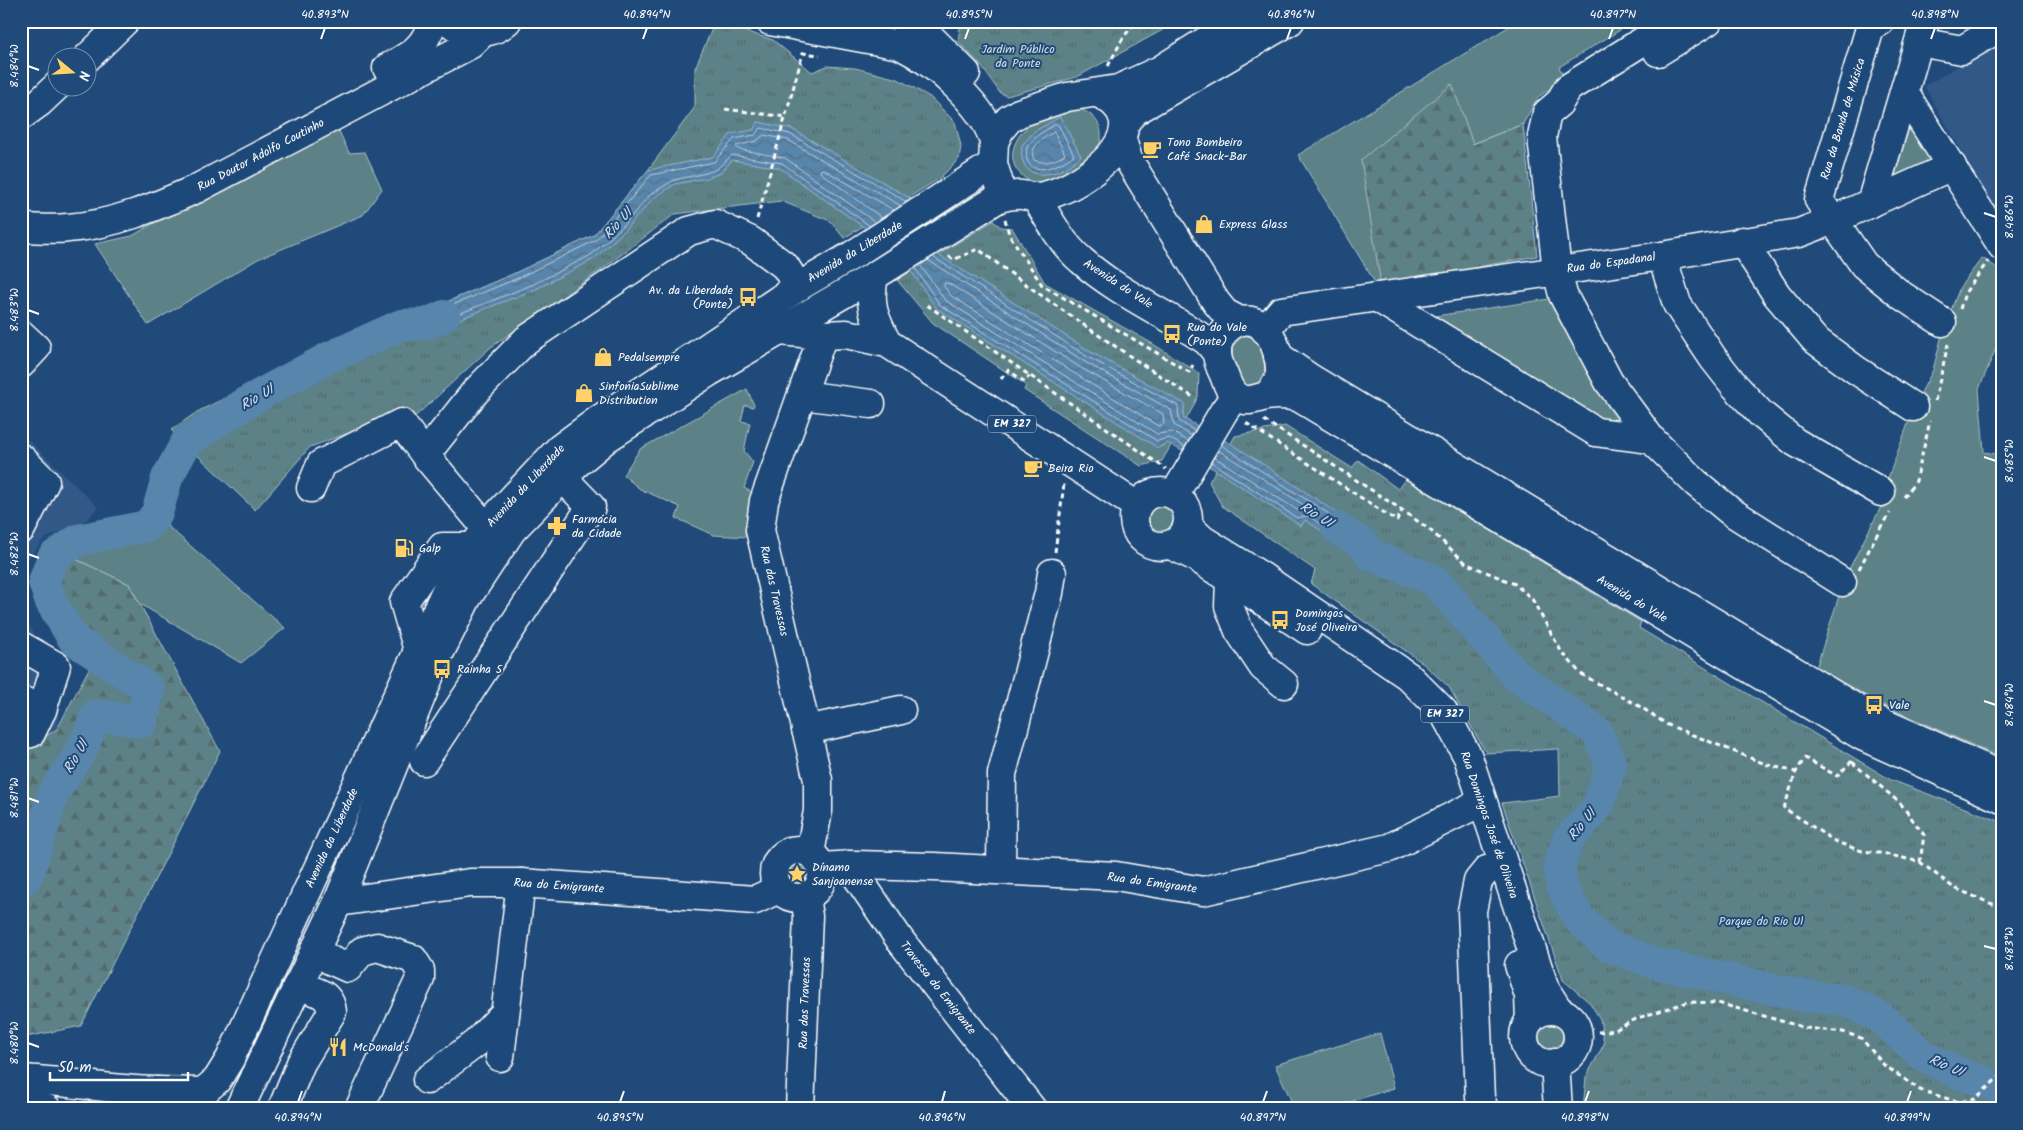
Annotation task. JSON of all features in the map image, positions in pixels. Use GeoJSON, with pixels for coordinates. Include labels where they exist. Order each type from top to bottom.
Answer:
{"type":"FeatureCollection","features":[{"type":"Feature","properties":{"kind":"main road"},"geometry":{"type":"LineString","coordinates":[[97,48],[125,21]]}},
{"type":"Feature","properties":{"kind":"main road","name":"Rua Doutor Adolfo Coutinho"},"geometry":{"type":"LineString","coordinates":[[21,212],[68,212],[102,208],[148,194],[189,178],[418,50],[430,32],[434,21]]}},
{"type":"Feature","properties":{"kind":"main road"},"geometry":{"type":"LineString","coordinates":[[449,21],[462,30],[472,32],[495,27]]}},
{"type":"Feature","properties":{"kind":"main road"},"geometry":{"type":"LineString","coordinates":[[770,21],[900,45],[916,53],[963,93],[991,131],[997,179],[1018,203]]}},
{"type":"Feature","properties":{"kind":"main road"},"geometry":{"type":"LineString","coordinates":[[904,21],[931,38],[975,83],[988,100],[1003,109],[1019,113]]}},
{"type":"Feature","properties":{"kind":"main road","name":"Avenida da Liberdade"},"geometry":{"type":"LineString","coordinates":[[127,1109],[142,1096],[166,1092],[202,1092],[217,1080],[230,1059],[447,588],[496,516],[559,449],[597,421],[798,287],[940,199],[994,153],[1000,130],[1009,119],[1019,113],[1067,97],[1118,89],[1160,70],[1237,21]]}},
{"type":"Feature","properties":{"kind":"main road","name":"Avenida da Liberdade"},"geometry":{"type":"LineString","coordinates":[[239,1109],[338,902],[436,660],[467,598],[512,530],[576,464],[607,438],[709,372],[874,276],[997,199],[1018,203],[1055,193],[1076,184],[1099,168],[1135,111],[1290,21]]}},
{"type":"Feature","properties":{"kind":"main road"},"geometry":{"type":"LineString","coordinates":[[1675,21],[1568,88],[1559,103],[1547,113],[1542,137],[1557,271],[1563,295],[1609,382],[1651,439],[1730,511],[1842,582]]}},
{"type":"Feature","properties":{"kind":"main road"},"geometry":{"type":"LineString","coordinates":[[1559,103],[1574,104],[1708,21]]}},
{"type":"Feature","properties":{"kind":"main road","name":"Rua da Banda de Música"},"geometry":{"type":"LineString","coordinates":[[1881,21],[1870,28],[1820,200],[1864,265],[1901,295],[1949,328]]}},
{"type":"Feature","properties":{"kind":"main road"},"geometry":{"type":"LineString","coordinates":[[1871,203],[1922,32],[1962,50],[2002,26]]}},
{"type":"Feature","properties":{"kind":"main road","name":"Rua Doutor Adolfo Coutinho"},"geometry":{"type":"LineString","coordinates":[[21,228],[67,228],[105,222],[156,207],[196,189],[471,44],[495,27]]}},
{"type":"Feature","properties":{"kind":"main road"},"geometry":{"type":"LineString","coordinates":[[1098,93],[1116,104],[1122,112],[1128,159],[1216,302],[1225,312],[1270,336],[1278,356],[1279,370],[1277,383],[1262,405]]}},
{"type":"Feature","properties":{"kind":"main road"},"geometry":{"type":"LineString","coordinates":[[21,116],[48,94]]}},
{"type":"Feature","properties":{"kind":"main road"},"geometry":{"type":"LineString","coordinates":[[1905,94],[1952,166],[1998,252]]}},
{"type":"Feature","properties":{"kind":"main road","name":"Rua do Espadanal"},"geometry":{"type":"LineString","coordinates":[[1252,326],[1282,311],[1662,256],[1742,241],[1799,233],[1833,220],[1952,166]]}},
{"type":"Feature","properties":{"kind":"main road","name":"Avenida do Vale"},"geometry":{"type":"LineString","coordinates":[[1018,203],[1058,234],[1081,260],[1110,282],[1207,341],[1205,359],[1229,388],[1231,414]]}},
{"type":"Feature","properties":{"kind":"main road"},"geometry":{"type":"LineString","coordinates":[[425,455],[475,392],[526,340],[689,231],[715,224],[751,241],[785,266],[798,287]]}},
{"type":"Feature","properties":{"kind":"main road"},"geometry":{"type":"LineString","coordinates":[[1742,241],[1777,295],[1814,338],[1856,370],[1926,409]]}},
{"type":"Feature","properties":{"kind":"main road"},"geometry":{"type":"LineString","coordinates":[[1662,256],[1677,304],[1713,358],[1735,386],[1761,414],[1794,442],[1891,501]]}},
{"type":"Feature","properties":{"kind":"main road"},"geometry":{"type":"LineString","coordinates":[[874,276],[870,294],[874,317],[887,343]]}},
{"type":"Feature","properties":{"kind":"main road"},"geometry":{"type":"LineString","coordinates":[[1376,297],[1596,432],[1651,439]]}},
{"type":"Feature","properties":{"kind":"main road"},"geometry":{"type":"LineString","coordinates":[[1205,359],[1228,327],[1252,326]]}},
{"type":"Feature","properties":{"kind":"main road"},"geometry":{"type":"LineString","coordinates":[[780,331],[824,335]]}},
{"type":"Feature","properties":{"kind":"main road"},"geometry":{"type":"LineString","coordinates":[[21,334],[36,348],[21,364]]}},
{"type":"Feature","properties":{"kind":"main road","name":"EM 327"},"geometry":{"type":"LineString","coordinates":[[824,335],[846,334],[887,343],[1137,506]]}},
{"type":"Feature","properties":{"kind":"main road","name":"Rua das Travessas"},"geometry":{"type":"LineString","coordinates":[[816,860],[818,780],[760,530],[764,501],[824,335]]}},
{"type":"Feature","properties":{"kind":"main road","name":"Avenida do Vale"},"geometry":{"type":"LineString","coordinates":[[1278,356],[1310,378],[1872,718],[2002,776]]}},
{"type":"Feature","properties":{"kind":"main road","name":"Avenida do Vale"},"geometry":{"type":"LineString","coordinates":[[1231,414],[1245,400],[1258,399],[1262,405],[1284,394],[1298,397],[1862,736],[2002,799]]}},
{"type":"Feature","properties":{"kind":"main road"},"geometry":{"type":"LineString","coordinates":[[802,395],[870,404]]}},
{"type":"Feature","properties":{"kind":"main road"},"geometry":{"type":"LineString","coordinates":[[1137,506],[1142,499],[1158,492],[1177,479],[1231,414]]}},
{"type":"Feature","properties":{"kind":"main road"},"geometry":{"type":"LineString","coordinates":[[311,488],[321,464],[401,423],[425,455],[480,538]]}},
{"type":"Feature","properties":{"kind":"main road"},"geometry":{"type":"LineString","coordinates":[[21,458],[45,482],[21,529]]}},
{"type":"Feature","properties":{"kind":"main road"},"geometry":{"type":"LineString","coordinates":[[424,761],[591,506],[563,478]]}},
{"type":"Feature","properties":{"kind":"main road"},"geometry":{"type":"LineString","coordinates":[[1177,479],[1186,508],[1179,536]]}},
{"type":"Feature","properties":{"kind":"main road","name":"Rua Domingos José de Oliveira"},"geometry":{"type":"LineString","coordinates":[[1137,506],[1134,515],[1134,525],[1137,534],[1144,541],[1152,546],[1161,547],[1179,536],[1202,540],[1264,578],[1408,676],[1443,711],[1468,757],[1545,989],[1559,1011],[1572,1020],[1578,1035],[1577,1043],[1569,1056],[1555,1063],[1539,1061],[1528,1050],[1524,1035],[1530,1020],[1529,996],[1487,870],[1469,808],[1452,764],[1428,722],[1395,688],[1194,556],[1179,536]]}},
{"type":"Feature","properties":{"kind":"main road"},"geometry":{"type":"LineString","coordinates":[[1001,870],[1002,774],[1049,593],[1052,573]]}},
{"type":"Feature","properties":{"kind":"main road"},"geometry":{"type":"LineString","coordinates":[[1230,580],[1229,606],[1239,631],[1263,667],[1284,684]]}},
{"type":"Feature","properties":{"kind":"main road"},"geometry":{"type":"LineString","coordinates":[[21,646],[56,666],[32,705],[31,733],[21,735]]}},
{"type":"Feature","properties":{"kind":"main road"},"geometry":{"type":"LineString","coordinates":[[806,730],[900,710]]}},
{"type":"Feature","properties":{"kind":"main road","name":"Rua do Emigrante"},"geometry":{"type":"LineString","coordinates":[[338,902],[470,883],[521,883],[755,900],[778,889],[774,874],[779,858],[794,850],[816,860],[849,865],[1116,876],[1203,890],[1389,848],[1469,808]]}},
{"type":"Feature","properties":{"kind":"main road"},"geometry":{"type":"LineString","coordinates":[[778,889],[791,898],[805,898],[814,892],[821,883],[816,860]]}},
{"type":"Feature","properties":{"kind":"main road","name":"Travessa do Emigrante"},"geometry":{"type":"LineString","coordinates":[[849,865],[900,940],[1032,1109]]}},
{"type":"Feature","properties":{"kind":"main road"},"geometry":{"type":"LineString","coordinates":[[1484,1109],[1480,1098],[1476,961],[1472,911],[1478,882],[1487,870]]}},
{"type":"Feature","properties":{"kind":"main road"},"geometry":{"type":"LineString","coordinates":[[500,1058],[521,883]]}},
{"type":"Feature","properties":{"kind":"main road","name":"Rua das Travessas"},"geometry":{"type":"LineString","coordinates":[[800,1109],[808,916],[805,898]]}},
{"type":"Feature","properties":{"kind":"main road"},"geometry":{"type":"LineString","coordinates":[[331,1006],[348,968],[362,951],[377,947],[413,959],[420,970],[420,979],[359,1109]]}},
{"type":"Feature","properties":{"kind":"main road"},"geometry":{"type":"LineString","coordinates":[[315,950],[330,960],[348,968]]}},
{"type":"Feature","properties":{"kind":"main road"},"geometry":{"type":"LineString","coordinates":[[282,1109],[301,1063],[332,1012],[331,1002],[325,996],[297,986]]}},
{"type":"Feature","properties":{"kind":"main road"},"geometry":{"type":"LineString","coordinates":[[1530,1020],[1543,1011],[1559,1011]]}},
{"type":"Feature","properties":{"kind":"main road"},"geometry":{"type":"LineString","coordinates":[[427,1080],[476,1043],[506,1013]]}},
{"type":"Feature","properties":{"kind":"main road"},"geometry":{"type":"LineString","coordinates":[[318,1034],[322,1061]]}},
{"type":"Feature","properties":{"kind":"main road"},"geometry":{"type":"LineString","coordinates":[[1555,1063],[1558,1109]]}},
{"type":"Feature","properties":{"kind":"main road"},"geometry":{"type":"LineString","coordinates":[[21,1078],[125,1090],[166,1092],[188,1098],[199,1109]]}},
{"type":"Feature","properties":{"kind":"main road"},"geometry":{"type":"LineString","coordinates":[[21,1103],[47,1109]]}},
{"type":"Feature","properties":{"kind":"path"},"geometry":{"type":"LineString","coordinates":[[1108,66],[1123,38],[1136,21]]}},
{"type":"Feature","properties":{"kind":"path"},"geometry":{"type":"LineString","coordinates":[[751,241],[803,53]]}},
{"type":"Feature","properties":{"kind":"path"},"geometry":{"type":"LineString","coordinates":[[725,109],[786,117]]}},
{"type":"Feature","properties":{"kind":"path"},"geometry":{"type":"LineString","coordinates":[[1018,203],[1009,234],[1042,285],[1189,372],[1205,359]]}},
{"type":"Feature","properties":{"kind":"path"},"geometry":{"type":"LineString","coordinates":[[948,254],[953,260],[978,249],[1115,348],[1193,397]]}},
{"type":"Feature","properties":{"kind":"path"},"geometry":{"type":"LineString","coordinates":[[1842,582],[1850,587],[1891,501],[1916,482],[1926,409],[1949,328],[1965,293],[1986,262],[1998,252]]}},
{"type":"Feature","properties":{"kind":"path"},"geometry":{"type":"LineString","coordinates":[[927,306],[1177,479]]}},
{"type":"Feature","properties":{"kind":"path"},"geometry":{"type":"LineString","coordinates":[[1001,379],[1008,370],[1026,382],[1029,376]]}},
{"type":"Feature","properties":{"kind":"path"},"geometry":{"type":"LineString","coordinates":[[1262,405],[1430,530],[1467,564],[1515,584],[1532,599],[1561,651],[1581,674],[1639,706],[1668,725],[1768,765],[1796,772]]}},
{"type":"Feature","properties":{"kind":"path"},"geometry":{"type":"LineString","coordinates":[[1231,414],[1396,520],[1402,510]]}},
{"type":"Feature","properties":{"kind":"path"},"geometry":{"type":"LineString","coordinates":[[1052,573],[1064,481]]}},
{"type":"Feature","properties":{"kind":"path"},"geometry":{"type":"LineString","coordinates":[[1855,754],[1852,761],[1837,776],[1805,758],[1796,772],[1784,808],[1836,842],[1862,851],[1886,854],[1920,862],[1954,888],[2002,908]]}},
{"type":"Feature","properties":{"kind":"path"},"geometry":{"type":"LineString","coordinates":[[1852,761],[1902,804],[1924,836],[1920,862]]}},
{"type":"Feature","properties":{"kind":"path"},"geometry":{"type":"LineString","coordinates":[[1598,1032],[1615,1030],[1638,1018],[1688,1002],[1718,1003],[1806,1028],[1843,1032],[1861,1038],[1884,1065],[1920,1090],[1958,1102],[1976,1099],[2002,1074]]}},
{"type":"Feature","properties":{"kind":"shaded area"},"geometry":{"type":"Polygon","coordinates":[[[2002,41],[2002,221],[1924,86],[2002,41]]]}},
{"type":"Feature","properties":{"kind":"shaded area"},"geometry":{"type":"Polygon","coordinates":[[[21,433],[98,507],[87,520],[44,539],[27,561],[21,581],[21,433]]]}},
{"type":"Feature","properties":{"kind":"shaded area"},"geometry":{"type":"Polygon","coordinates":[[[21,584],[23,611],[36,638],[65,655],[57,729],[21,752],[21,584]]]}},
{"type":"Feature","properties":{"kind":"green space","name":"Jardim Público da Ponte"},"geometry":{"type":"Polygon","coordinates":[[[961,21],[1179,21],[1077,77],[1007,96],[1000,93],[982,67],[958,41],[961,21]]]}},
{"type":"Feature","properties":{"kind":"green space"},"geometry":{"type":"Polygon","coordinates":[[[1518,21],[1635,21],[1559,67],[1565,79],[1538,97],[1523,124],[1472,144],[1451,84],[1381,285],[1377,286],[1298,155],[1518,21]]]}},
{"type":"Feature","properties":{"kind":"green space"},"geometry":{"type":"Polygon","coordinates":[[[715,22],[773,40],[812,72],[827,66],[855,68],[898,79],[930,97],[955,122],[961,146],[959,159],[940,178],[844,238],[830,221],[781,201],[675,214],[609,264],[490,348],[407,424],[390,418],[310,447],[255,510],[171,430],[197,412],[261,380],[513,274],[594,235],[648,170],[695,107],[695,68],[715,22]]]}},
{"type":"Feature","properties":{"kind":"green space"},"geometry":{"type":"Polygon","coordinates":[[[1452,84],[1473,144],[1523,124],[1537,256],[1381,285],[1361,160],[1452,84]]]}},
{"type":"Feature","properties":{"kind":"green space"},"geometry":{"type":"Polygon","coordinates":[[[1070,107],[1082,110],[1092,116],[1098,123],[1101,131],[1101,140],[1098,149],[1082,167],[1063,176],[1041,183],[1025,178],[1019,173],[1013,162],[1013,150],[1018,138],[1032,123],[1070,107]]]}},
{"type":"Feature","properties":{"kind":"green space"},"geometry":{"type":"Polygon","coordinates":[[[1906,130],[1912,130],[1931,161],[1929,167],[1890,179],[1906,130]]]}},
{"type":"Feature","properties":{"kind":"green space"},"geometry":{"type":"Polygon","coordinates":[[[339,131],[349,153],[365,152],[382,189],[363,215],[258,259],[148,325],[95,244],[132,236],[202,195],[339,131]]]}},
{"type":"Feature","properties":{"kind":"green space"},"geometry":{"type":"Polygon","coordinates":[[[993,221],[1001,227],[1012,228],[1045,283],[1153,344],[1199,373],[1198,396],[1162,461],[1141,466],[1024,390],[1026,385],[933,323],[897,280],[993,221]]]}},
{"type":"Feature","properties":{"kind":"green space"},"geometry":{"type":"Polygon","coordinates":[[[1982,258],[2002,271],[2002,334],[1979,389],[1984,452],[2002,455],[2002,758],[1887,707],[1816,668],[1845,577],[1884,501],[1884,489],[1916,402],[1933,370],[1943,331],[1960,287],[1982,258]]]}},
{"type":"Feature","properties":{"kind":"green space"},"geometry":{"type":"Polygon","coordinates":[[[1556,298],[1634,429],[1598,423],[1422,318],[1556,298]]]}},
{"type":"Feature","properties":{"kind":"green space"},"geometry":{"type":"Polygon","coordinates":[[[1242,335],[1253,337],[1266,362],[1267,376],[1264,381],[1255,386],[1246,387],[1238,378],[1233,367],[1232,343],[1242,335]]]}},
{"type":"Feature","properties":{"kind":"green space"},"geometry":{"type":"Polygon","coordinates":[[[747,389],[754,405],[753,407],[745,405],[741,421],[750,423],[744,451],[753,462],[744,488],[753,493],[747,537],[713,535],[676,518],[680,507],[640,489],[623,475],[640,449],[747,389]]]}},
{"type":"Feature","properties":{"kind":"green space","name":"Parque do Rio Ul"},"geometry":{"type":"Polygon","coordinates":[[[1285,426],[1352,468],[1358,460],[1398,489],[1405,479],[1641,622],[1639,628],[1891,780],[2002,822],[2002,1109],[1583,1109],[1586,1077],[1604,1044],[1600,1019],[1590,1003],[1563,980],[1502,803],[1560,796],[1559,749],[1486,753],[1449,687],[1420,661],[1311,584],[1315,570],[1222,506],[1209,482],[1235,436],[1285,426]]]}},
{"type":"Feature","properties":{"kind":"green space"},"geometry":{"type":"Polygon","coordinates":[[[1159,503],[1171,508],[1176,520],[1171,532],[1159,537],[1147,532],[1142,520],[1147,508],[1159,503]]]}},
{"type":"Feature","properties":{"kind":"green space"},"geometry":{"type":"Polygon","coordinates":[[[164,523],[285,628],[241,663],[140,604],[129,584],[71,557],[72,548],[149,536],[164,523]]]}},
{"type":"Feature","properties":{"kind":"green space"},"geometry":{"type":"Polygon","coordinates":[[[71,557],[129,584],[220,751],[81,1026],[21,1038],[21,752],[57,729],[103,642],[46,612],[51,573],[71,557]]]}},
{"type":"Feature","properties":{"kind":"green space"},"geometry":{"type":"Polygon","coordinates":[[[797,862],[805,866],[809,874],[805,882],[797,886],[789,882],[785,874],[789,866],[797,862]]]}},
{"type":"Feature","properties":{"kind":"green space"},"geometry":{"type":"Polygon","coordinates":[[[1548,1021],[1559,1025],[1563,1036],[1559,1047],[1548,1051],[1537,1047],[1533,1036],[1537,1025],[1548,1021]]]}},
{"type":"Feature","properties":{"kind":"green space"},"geometry":{"type":"Polygon","coordinates":[[[1380,1033],[1394,1088],[1327,1109],[1295,1109],[1275,1065],[1380,1033]]]}},
{"type":"Feature","properties":{"kind":"water"},"geometry":{"type":"Polygon","coordinates":[[[1060,117],[1081,156],[1056,172],[1048,174],[1033,173],[1024,163],[1022,145],[1035,131],[1060,117]]]}},
{"type":"Feature","properties":{"kind":"water"},"geometry":{"type":"Polygon","coordinates":[[[758,122],[792,129],[910,198],[937,254],[1091,352],[1185,404],[1183,418],[1235,446],[1380,541],[1367,560],[1305,520],[1301,526],[1219,472],[1168,443],[1158,448],[936,308],[911,271],[862,226],[780,168],[732,160],[721,173],[707,178],[675,184],[654,198],[623,232],[594,259],[536,289],[416,336],[399,322],[513,274],[594,235],[648,170],[713,157],[731,134],[753,130],[758,122]]]}},
{"type":"Feature","properties":{"kind":"waterway","name":"Rio Ul"},"geometry":{"type":"LineString","coordinates":[[21,882],[28,875],[53,794],[83,748],[96,715],[142,722],[149,689],[74,640],[51,602],[44,582],[53,557],[78,540],[147,526],[157,513],[167,478],[187,441],[252,399],[328,358],[401,325],[426,324],[444,316]]}},
{"type":"Feature","properties":{"kind":"waterway","name":"Rio Ul"},"geometry":{"type":"LineString","coordinates":[[1337,528],[1364,545],[1371,555],[1434,580],[1517,676],[1597,732],[1611,765],[1598,806],[1568,840],[1559,865],[1562,887],[1579,919],[1607,945],[1654,963],[1803,996],[1845,1000],[1881,1018],[1924,1056],[1959,1073],[2002,1089]]}},
{"type":"Feature","properties":{"kind":"place","name":"Tono Bombeiro Café Snack-Bar"},"geometry":{"type":"Point","coordinates":[1152,149]}},
{"type":"Feature","properties":{"kind":"place","name":"Express Glass"},"geometry":{"type":"Point","coordinates":[1204,224]}},
{"type":"Feature","properties":{"kind":"place","name":"Av. da Liberdade (Ponte)"},"geometry":{"type":"Point","coordinates":[748,297]}},
{"type":"Feature","properties":{"kind":"place","name":"Rua do Vale (Ponte)"},"geometry":{"type":"Point","coordinates":[1172,334]}},
{"type":"Feature","properties":{"kind":"place","name":"Pedalsempre"},"geometry":{"type":"Point","coordinates":[603,357]}},
{"type":"Feature","properties":{"kind":"place","name":"SinfoniaSublime Distribution"},"geometry":{"type":"Point","coordinates":[584,393]}},
{"type":"Feature","properties":{"kind":"place","name":"Beira Rio"},"geometry":{"type":"Point","coordinates":[1033,468]}},
{"type":"Feature","properties":{"kind":"place","name":"Farmácia da Cidade"},"geometry":{"type":"Point","coordinates":[557,526]}},
{"type":"Feature","properties":{"kind":"place","name":"Galp"},"geometry":{"type":"Point","coordinates":[404,548]}},
{"type":"Feature","properties":{"kind":"place","name":"Domingos José Oliveira"},"geometry":{"type":"Point","coordinates":[1280,620]}},
{"type":"Feature","properties":{"kind":"place","name":"Rainha 5"},"geometry":{"type":"Point","coordinates":[442,669]}},
{"type":"Feature","properties":{"kind":"place","name":"Vale"},"geometry":{"type":"Point","coordinates":[1874,705]}},
{"type":"Feature","properties":{"kind":"place","name":"Dínamo Sanjoanense"},"geometry":{"type":"Point","coordinates":[797,874]}},
{"type":"Feature","properties":{"kind":"place","name":"McDonald's"},"geometry":{"type":"Point","coordinates":[338,1047]}}]}
